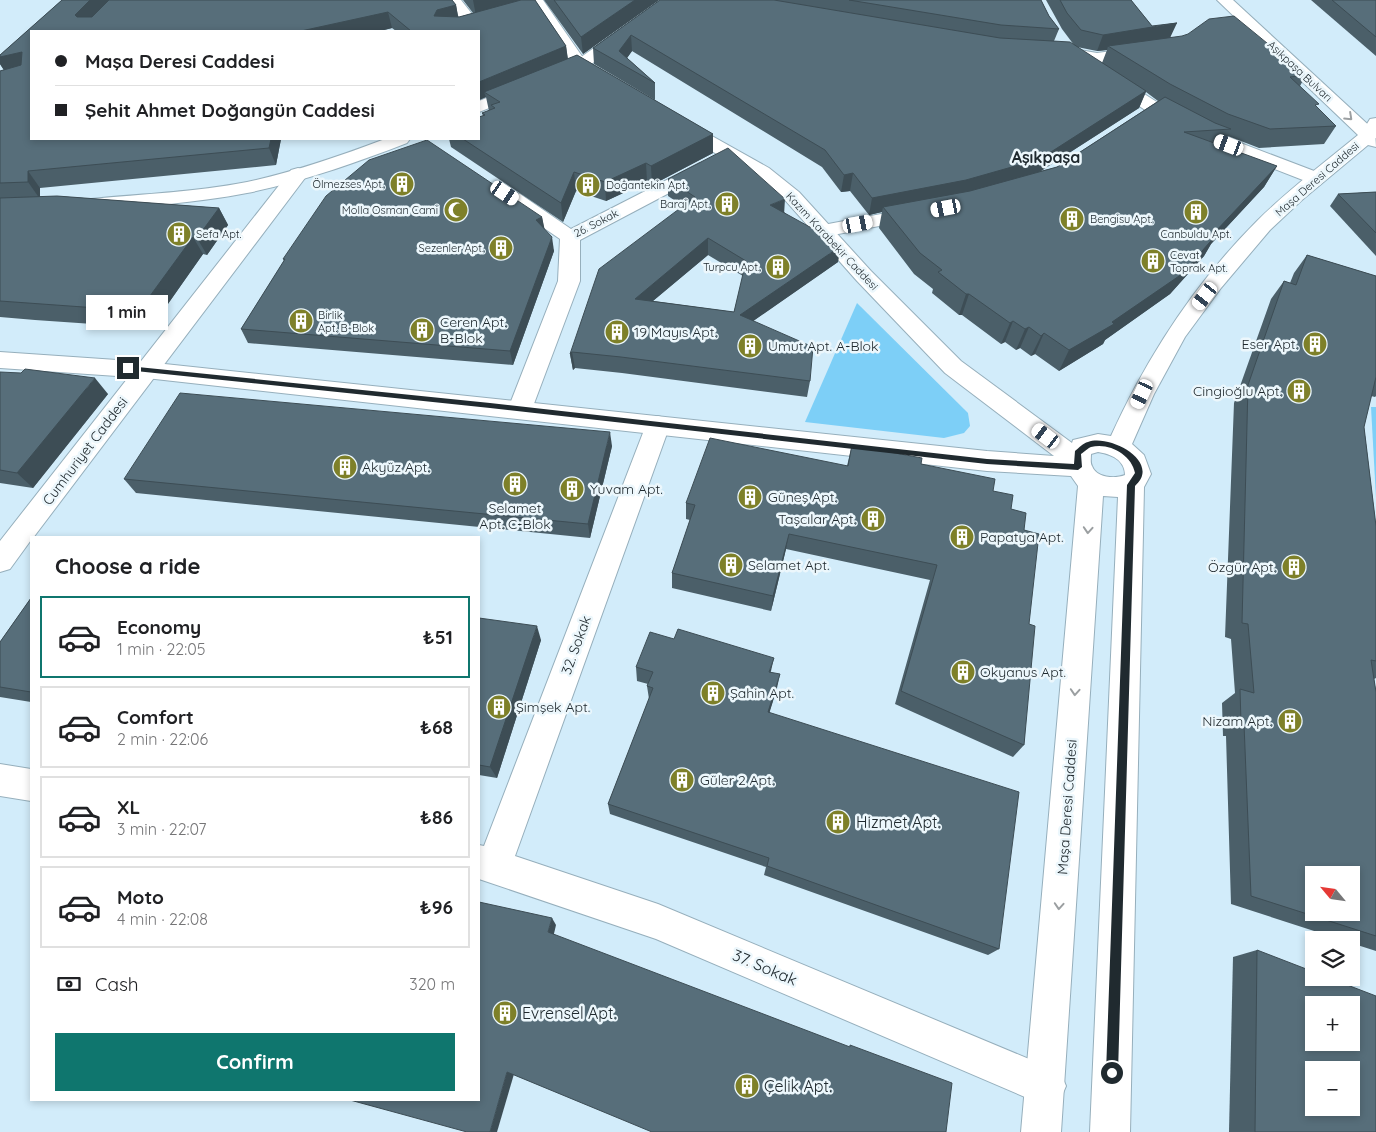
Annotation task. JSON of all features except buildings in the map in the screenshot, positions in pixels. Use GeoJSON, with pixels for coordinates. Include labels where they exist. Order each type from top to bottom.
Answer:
{"type":"FeatureCollection","features":[{"type":"Feature","properties":{"kind":"street"},"geometry":{"type":"LineString","coordinates":[[453,0],[472,24]]}},
{"type":"Feature","properties":{"kind":"street"},"geometry":{"type":"LineString","coordinates":[[562,73],[580,65],[672,0]]}},
{"type":"Feature","properties":{"kind":"street","name":"Aşıkpaşa Bulvarı"},"geometry":{"type":"LineString","coordinates":[[1224,0],[1250,24],[1373,126]]}},
{"type":"Feature","properties":{"kind":"street"},"geometry":{"type":"LineString","coordinates":[[533,5],[580,65],[620,89]]}},
{"type":"Feature","properties":{"kind":"street"},"geometry":{"type":"LineString","coordinates":[[454,29],[489,19]]}},
{"type":"Feature","properties":{"kind":"street"},"geometry":{"type":"LineString","coordinates":[[1227,26],[1250,24]]}},
{"type":"Feature","properties":{"kind":"street"},"geometry":{"type":"LineString","coordinates":[[1058,38],[1068,52],[1154,108],[1211,138],[1315,178]]}},
{"type":"Feature","properties":{"kind":"street"},"geometry":{"type":"LineString","coordinates":[[1041,50],[1068,52],[1097,58],[1158,49]]}},
{"type":"Feature","properties":{"kind":"street"},"geometry":{"type":"LineString","coordinates":[[480,107],[534,84]]}},
{"type":"Feature","properties":{"kind":"street"},"geometry":{"type":"LineString","coordinates":[[1138,118],[1154,108]]}},
{"type":"Feature","properties":{"kind":"street","name":"Kazım Karabekir Caddesi"},"geometry":{"type":"LineString","coordinates":[[669,118],[762,172],[792,196],[864,276],[953,366],[1082,469]]}},
{"type":"Feature","properties":{"kind":"street","name":"Maşa Deresi Caddesi"},"geometry":{"type":"LineString","coordinates":[[1118,447],[1142,394],[1176,334],[1214,283],[1263,226],[1373,126]]}},
{"type":"Feature","properties":{"kind":"street"},"geometry":{"type":"LineString","coordinates":[[78,206],[202,194],[248,186],[298,174],[398,140]]}},
{"type":"Feature","properties":{"kind":"street","name":"26. Sokak"},"geometry":{"type":"LineString","coordinates":[[520,409],[569,281],[570,237],[731,153]]}},
{"type":"Feature","properties":{"kind":"street","name":"Cumhuriyet Caddesi"},"geometry":{"type":"LineString","coordinates":[[0,562],[298,174]]}},
{"type":"Feature","properties":{"kind":"street"},"geometry":{"type":"LineString","coordinates":[[497,188],[570,237]]}},
{"type":"Feature","properties":{"kind":"street"},"geometry":{"type":"LineString","coordinates":[[823,231],[935,210]]}},
{"type":"Feature","properties":{"kind":"street"},"geometry":{"type":"LineString","coordinates":[[0,360],[146,370],[987,461],[1082,469],[1112,488],[1131,485],[1136,480],[1138,473],[1138,466],[1133,459],[1118,447],[1098,443],[1089,444],[1078,452],[1082,469]]}},
{"type":"Feature","properties":{"kind":"street","name":"32. Sokak"},"geometry":{"type":"LineString","coordinates":[[486,864],[658,425]]}},
{"type":"Feature","properties":{"kind":"street","name":"Maşa Deresi Caddesi"},"geometry":{"type":"LineString","coordinates":[[1041,1132],[1046,1086],[1082,469]]}},
{"type":"Feature","properties":{"kind":"street"},"geometry":{"type":"LineString","coordinates":[[1110,1132],[1131,485]]}},
{"type":"Feature","properties":{"kind":"street"},"geometry":{"type":"LineString","coordinates":[[0,780],[30,785]]}},
{"type":"Feature","properties":{"kind":"street","name":"37. Sokak"},"geometry":{"type":"LineString","coordinates":[[486,864],[658,922],[1046,1086]]}},
{"type":"Feature","properties":{"kind":"shaded area"},"geometry":{"type":"Polygon","coordinates":[[[857,303],[968,413],[970,426],[964,433],[944,438],[805,422],[857,303]]]}},
{"type":"Feature","properties":{"kind":"shaded area"},"geometry":{"type":"Polygon","coordinates":[[[1371,407],[1376,407],[1376,498],[1371,407]]]}},
{"type":"Feature","properties":{"kind":"place","name":"Ölmezses Apt."},"geometry":{"type":"Point","coordinates":[402,184]}},
{"type":"Feature","properties":{"kind":"place","name":"Doğantekin Apt."},"geometry":{"type":"Point","coordinates":[588,185]}},
{"type":"Feature","properties":{"kind":"place","name":"Baraj Apt."},"geometry":{"type":"Point","coordinates":[727,204]}},
{"type":"Feature","properties":{"kind":"place","name":"Molla Osman Cami"},"geometry":{"type":"Point","coordinates":[456,210]}},
{"type":"Feature","properties":{"kind":"place","name":"Canbuldu Apt."},"geometry":{"type":"Point","coordinates":[1196,212]}},
{"type":"Feature","properties":{"kind":"place","name":"Bengisu Apt."},"geometry":{"type":"Point","coordinates":[1072,219]}},
{"type":"Feature","properties":{"kind":"place","name":"Sefa Apt."},"geometry":{"type":"Point","coordinates":[179,234]}},
{"type":"Feature","properties":{"kind":"place","name":"Sezenler Apt."},"geometry":{"type":"Point","coordinates":[501,248]}},
{"type":"Feature","properties":{"kind":"place","name":"Cevat Toprak Apt."},"geometry":{"type":"Point","coordinates":[1153,261]}},
{"type":"Feature","properties":{"kind":"place","name":"Turpcu Apt."},"geometry":{"type":"Point","coordinates":[778,267]}},
{"type":"Feature","properties":{"kind":"place","name":"Birlik Apt. B-Blok"},"geometry":{"type":"Point","coordinates":[301,321]}},
{"type":"Feature","properties":{"kind":"place","name":"Ceren Apt. B-Blok"},"geometry":{"type":"Point","coordinates":[422,330]}},
{"type":"Feature","properties":{"kind":"place","name":"19 Mayıs Apt."},"geometry":{"type":"Point","coordinates":[617,332]}},
{"type":"Feature","properties":{"kind":"place","name":"Eser Apt."},"geometry":{"type":"Point","coordinates":[1315,344]}},
{"type":"Feature","properties":{"kind":"place","name":"Umut Apt. A-Blok"},"geometry":{"type":"Point","coordinates":[750,346]}},
{"type":"Feature","properties":{"kind":"place","name":"Cingioğlu Apt."},"geometry":{"type":"Point","coordinates":[1299,391]}},
{"type":"Feature","properties":{"kind":"place","name":"Akyüz Apt."},"geometry":{"type":"Point","coordinates":[345,467]}},
{"type":"Feature","properties":{"kind":"place","name":"Selamet Apt. C-Blok"},"geometry":{"type":"Point","coordinates":[515,484]}},
{"type":"Feature","properties":{"kind":"place","name":"Yuvam Apt."},"geometry":{"type":"Point","coordinates":[572,489]}},
{"type":"Feature","properties":{"kind":"place","name":"Güneş Apt."},"geometry":{"type":"Point","coordinates":[750,497]}},
{"type":"Feature","properties":{"kind":"place","name":"Taşcılar Apt."},"geometry":{"type":"Point","coordinates":[873,519]}},
{"type":"Feature","properties":{"kind":"place","name":"Papatya Apt."},"geometry":{"type":"Point","coordinates":[962,537]}},
{"type":"Feature","properties":{"kind":"place","name":"Selamet Apt."},"geometry":{"type":"Point","coordinates":[731,565]}},
{"type":"Feature","properties":{"kind":"place","name":"Özgür Apt."},"geometry":{"type":"Point","coordinates":[1294,567]}},
{"type":"Feature","properties":{"kind":"place","name":"Okyanus Apt."},"geometry":{"type":"Point","coordinates":[963,672]}},
{"type":"Feature","properties":{"kind":"place","name":"Şahin Apt."},"geometry":{"type":"Point","coordinates":[713,693]}},
{"type":"Feature","properties":{"kind":"place","name":"Şimşek Apt."},"geometry":{"type":"Point","coordinates":[499,707]}},
{"type":"Feature","properties":{"kind":"place","name":"Nizam Apt."},"geometry":{"type":"Point","coordinates":[1290,721]}},
{"type":"Feature","properties":{"kind":"place","name":"Güler 2 Apt."},"geometry":{"type":"Point","coordinates":[682,780]}},
{"type":"Feature","properties":{"kind":"place","name":"Hizmet Apt."},"geometry":{"type":"Point","coordinates":[838,822]}},
{"type":"Feature","properties":{"kind":"place","name":"Evrensel Apt."},"geometry":{"type":"Point","coordinates":[505,1013]}},
{"type":"Feature","properties":{"kind":"place","name":"Çelik Apt."},"geometry":{"type":"Point","coordinates":[747,1086]}},
{"type":"Feature","properties":{"kind":"district","name":"Aşıkpaşa"},"geometry":{"type":"Point","coordinates":[1046,157]}},
{"type":"Feature","properties":{"kind":"route"},"geometry":{"type":"LineString","coordinates":[[128,368],[987,461],[1078,467],[1076,459],[1078,452],[1089,444],[1108,444],[1126,452],[1138,466],[1138,473],[1136,480],[1131,485],[1112,1073]]}}]}
